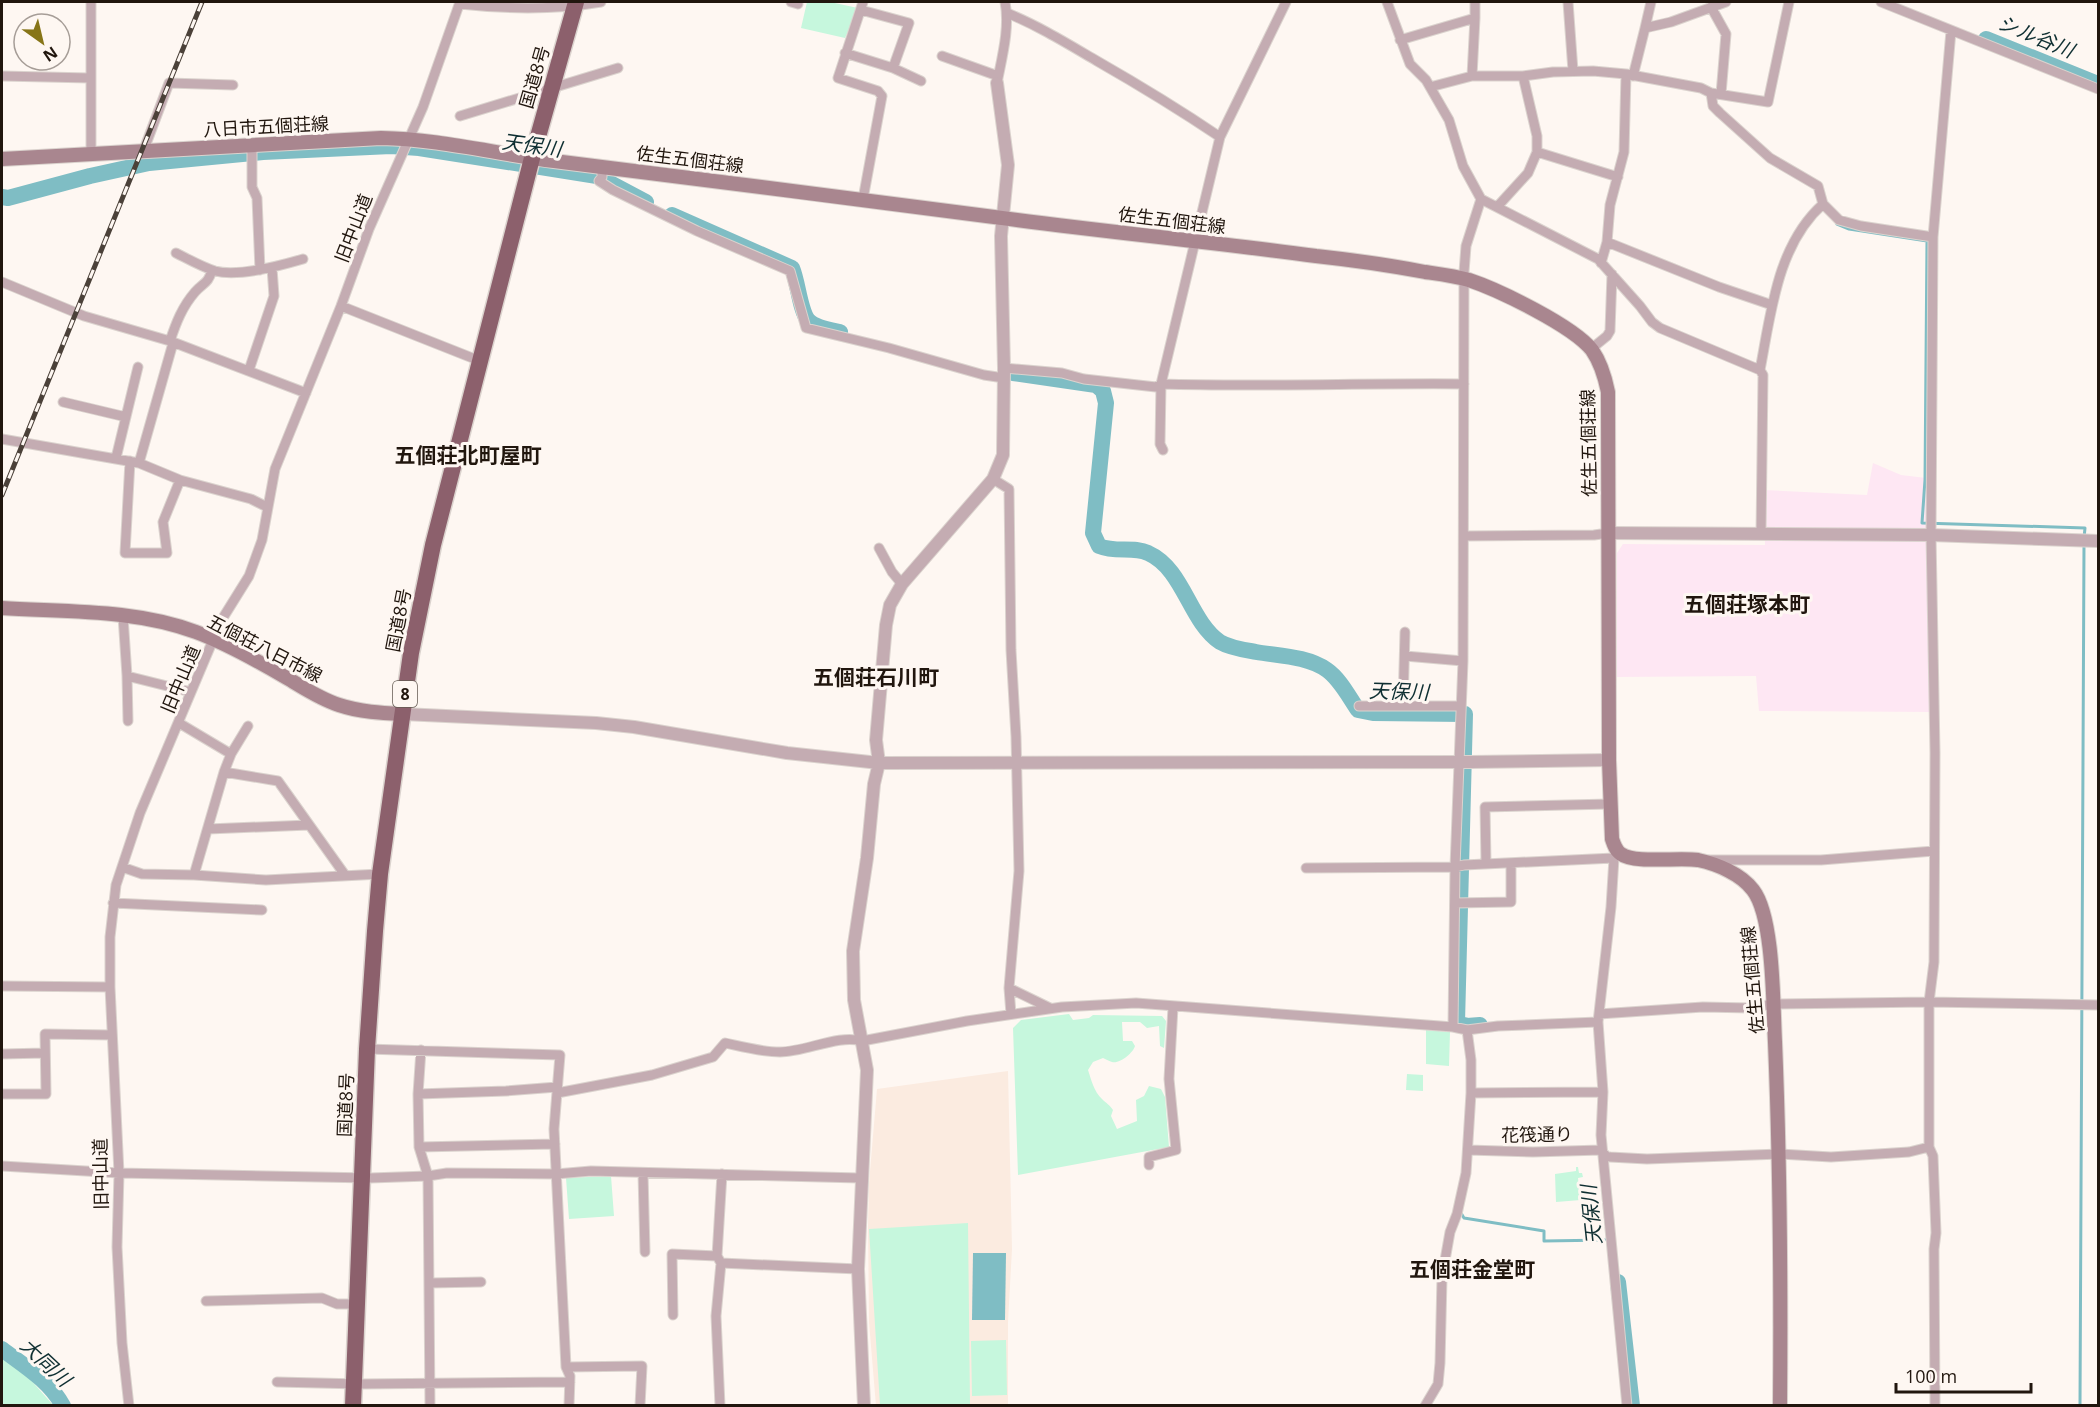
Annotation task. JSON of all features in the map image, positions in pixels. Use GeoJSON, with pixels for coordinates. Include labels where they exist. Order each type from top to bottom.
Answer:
{"type":"FeatureCollection","features":[{"type":"Feature","properties":{"kind":"highway","name":"国道8号"},"geometry":{"type":"LineString","coordinates":[[353,1406],[367,1049],[380,874],[411,653],[433,545],[550,88],[575,4]]}},
{"type":"Feature","properties":{"kind":"main road","name":"八日市五個荘線"},"geometry":{"type":"LineString","coordinates":[[2,159],[381,138],[532,158]]}},
{"type":"Feature","properties":{"kind":"main road","name":"佐生五個荘線"},"geometry":{"type":"LineString","coordinates":[[532,158],[601,174],[863,199],[1002,219],[1196,240],[1395,266],[1464,279],[1521,304],[1579,337],[1591,349],[1603,372],[1608,392],[1609,760],[1612,839],[1617,856],[1634,859],[1697,860],[1716,865],[1736,875],[1753,890],[1767,922],[1780,1154],[1780,1406]]}},
{"type":"Feature","properties":{"kind":"main road","name":"五個荘八日市線"},"geometry":{"type":"LineString","coordinates":[[2,608],[123,616],[171,624],[214,640],[339,705],[359,710],[403,714]]}},
{"type":"Feature","properties":{"kind":"street"},"geometry":{"type":"LineString","coordinates":[[91,2],[91,154]]}},
{"type":"Feature","properties":{"kind":"street"},"geometry":{"type":"LineString","coordinates":[[460,3],[486,7],[601,2]]}},
{"type":"Feature","properties":{"kind":"street"},"geometry":{"type":"LineString","coordinates":[[864,1406],[858,1269],[860,1178],[867,1070],[853,992],[853,951],[867,858],[874,784],[879,763],[876,740],[886,625],[890,605],[902,584],[993,479],[1003,455],[1001,236],[1008,165],[997,80],[1007,13],[1005,2]]}},
{"type":"Feature","properties":{"kind":"street"},"geometry":{"type":"LineString","coordinates":[[1164,450],[1160,444],[1161,384],[1220,137],[1286,2]]}},
{"type":"Feature","properties":{"kind":"street"},"geometry":{"type":"LineString","coordinates":[[1387,2],[1410,64],[1426,80],[1449,120],[1463,166],[1481,198],[1598,259],[1652,322],[1660,328],[1760,370],[1763,375],[1761,534]]}},
{"type":"Feature","properties":{"kind":"street"},"geometry":{"type":"LineString","coordinates":[[1472,76],[1475,2]]}},
{"type":"Feature","properties":{"kind":"street"},"geometry":{"type":"LineString","coordinates":[[1568,2],[1574,71]]}},
{"type":"Feature","properties":{"kind":"street"},"geometry":{"type":"LineString","coordinates":[[1601,263],[1611,205],[1624,152],[1629,75],[1651,2]]}},
{"type":"Feature","properties":{"kind":"street"},"geometry":{"type":"LineString","coordinates":[[1645,28],[1671,22],[1726,2]]}},
{"type":"Feature","properties":{"kind":"street"},"geometry":{"type":"LineString","coordinates":[[1430,87],[1472,76],[1523,76],[1574,71],[1629,75],[1768,102],[1789,2]]}},
{"type":"Feature","properties":{"kind":"street"},"geometry":{"type":"LineString","coordinates":[[1881,2],[2098,89]]}},
{"type":"Feature","properties":{"kind":"street","name":"旧中山道"},"geometry":{"type":"LineString","coordinates":[[129,1406],[119,1304],[117,1247],[118,1173],[110,987],[113,903],[140,813],[221,621],[249,576],[262,540],[275,469],[341,306],[369,229],[423,106],[460,3]]}},
{"type":"Feature","properties":{"kind":"street"},"geometry":{"type":"LineString","coordinates":[[863,199],[882,96],[878,91],[837,78],[862,6],[909,23],[893,68]]}},
{"type":"Feature","properties":{"kind":"street"},"geometry":{"type":"LineString","coordinates":[[1711,7],[1726,34],[1713,106],[1770,158],[1818,186],[1823,204],[1839,220],[1933,237]]}},
{"type":"Feature","properties":{"kind":"street"},"geometry":{"type":"LineString","coordinates":[[1007,13],[1034,24],[1167,102],[1220,137]]}},
{"type":"Feature","properties":{"kind":"street"},"geometry":{"type":"LineString","coordinates":[[1400,40],[1475,18]]}},
{"type":"Feature","properties":{"kind":"street"},"geometry":{"type":"LineString","coordinates":[[1935,1406],[1934,1250],[1936,1233],[1933,1155],[1929,1147],[1929,1002],[1934,963],[1931,527],[1933,237],[1951,31]]}},
{"type":"Feature","properties":{"kind":"street"},"geometry":{"type":"LineString","coordinates":[[845,53],[893,68],[921,81]]}},
{"type":"Feature","properties":{"kind":"street"},"geometry":{"type":"LineString","coordinates":[[942,56],[997,80]]}},
{"type":"Feature","properties":{"kind":"street"},"geometry":{"type":"LineString","coordinates":[[460,116],[618,68]]}},
{"type":"Feature","properties":{"kind":"street"},"geometry":{"type":"LineString","coordinates":[[2,76],[90,78]]}},
{"type":"Feature","properties":{"kind":"street"},"geometry":{"type":"LineString","coordinates":[[1497,207],[1528,173],[1537,152],[1537,136],[1523,76]]}},
{"type":"Feature","properties":{"kind":"street"},"geometry":{"type":"LineString","coordinates":[[143,152],[169,83],[233,85]]}},
{"type":"Feature","properties":{"kind":"street"},"geometry":{"type":"LineString","coordinates":[[252,144],[252,187],[257,198],[260,270]]}},
{"type":"Feature","properties":{"kind":"street"},"geometry":{"type":"LineString","coordinates":[[1537,152],[1618,177]]}},
{"type":"Feature","properties":{"kind":"street"},"geometry":{"type":"LineString","coordinates":[[601,174],[600,181],[613,190],[698,231],[790,271],[806,328],[889,348],[984,375],[1062,373],[1084,379],[1156,387],[1161,384],[1228,386],[1356,383],[1464,384]]}},
{"type":"Feature","properties":{"kind":"street"},"geometry":{"type":"LineString","coordinates":[[1453,1027],[1462,762],[1460,711],[1463,661],[1464,279],[1466,246],[1481,198]]}},
{"type":"Feature","properties":{"kind":"street"},"geometry":{"type":"LineString","coordinates":[[1760,370],[1779,278],[1802,228],[1823,204]]}},
{"type":"Feature","properties":{"kind":"street"},"geometry":{"type":"LineString","coordinates":[[1606,242],[1719,287],[1772,305]]}},
{"type":"Feature","properties":{"kind":"street"},"geometry":{"type":"LineString","coordinates":[[176,253],[212,270],[246,272],[303,259]]}},
{"type":"Feature","properties":{"kind":"street"},"geometry":{"type":"LineString","coordinates":[[249,370],[274,296],[272,267]]}},
{"type":"Feature","properties":{"kind":"street"},"geometry":{"type":"LineString","coordinates":[[180,480],[163,522],[166,553],[125,553],[135,462],[178,316],[196,291],[209,281],[212,270]]}},
{"type":"Feature","properties":{"kind":"street"},"geometry":{"type":"LineString","coordinates":[[1591,349],[1610,332],[1612,274]]}},
{"type":"Feature","properties":{"kind":"street"},"geometry":{"type":"LineString","coordinates":[[2,282],[84,316],[172,342],[306,393]]}},
{"type":"Feature","properties":{"kind":"street"},"geometry":{"type":"LineString","coordinates":[[341,306],[480,361]]}},
{"type":"Feature","properties":{"kind":"street"},"geometry":{"type":"LineString","coordinates":[[116,458],[138,367]]}},
{"type":"Feature","properties":{"kind":"street"},"geometry":{"type":"LineString","coordinates":[[63,402],[126,417]]}},
{"type":"Feature","properties":{"kind":"street"},"geometry":{"type":"LineString","coordinates":[[2,439],[135,462],[180,480],[251,499],[267,507]]}},
{"type":"Feature","properties":{"kind":"street"},"geometry":{"type":"LineString","coordinates":[[993,479],[1009,489],[1018,871],[1009,988],[1011,1014]]}},
{"type":"Feature","properties":{"kind":"street"},"geometry":{"type":"LineString","coordinates":[[1464,536],[1609,533],[1761,534],[1931,527],[2090,540]]}},
{"type":"Feature","properties":{"kind":"street"},"geometry":{"type":"LineString","coordinates":[[879,548],[891,572],[902,584]]}},
{"type":"Feature","properties":{"kind":"street"},"geometry":{"type":"LineString","coordinates":[[123,616],[128,721]]}},
{"type":"Feature","properties":{"kind":"street"},"geometry":{"type":"LineString","coordinates":[[1403,706],[1405,632]]}},
{"type":"Feature","properties":{"kind":"street"},"geometry":{"type":"LineString","coordinates":[[1405,656],[1463,661]]}},
{"type":"Feature","properties":{"kind":"street"},"geometry":{"type":"LineString","coordinates":[[127,676],[191,692]]}},
{"type":"Feature","properties":{"kind":"street"},"geometry":{"type":"LineString","coordinates":[[1359,706],[1403,706],[1460,711]]}},
{"type":"Feature","properties":{"kind":"street"},"geometry":{"type":"LineString","coordinates":[[403,714],[596,723],[634,727],[787,753],[879,763],[1609,760]]}},
{"type":"Feature","properties":{"kind":"street"},"geometry":{"type":"LineString","coordinates":[[179,723],[231,754]]}},
{"type":"Feature","properties":{"kind":"street"},"geometry":{"type":"LineString","coordinates":[[194,875],[224,772],[231,754],[248,726]]}},
{"type":"Feature","properties":{"kind":"street"},"geometry":{"type":"LineString","coordinates":[[224,772],[278,781],[345,875]]}},
{"type":"Feature","properties":{"kind":"street"},"geometry":{"type":"LineString","coordinates":[[1486,863],[1485,807],[1610,804]]}},
{"type":"Feature","properties":{"kind":"street"},"geometry":{"type":"LineString","coordinates":[[208,829],[309,825]]}},
{"type":"Feature","properties":{"kind":"street"},"geometry":{"type":"LineString","coordinates":[[1697,860],[1821,860],[1934,851]]}},
{"type":"Feature","properties":{"kind":"street"},"geometry":{"type":"LineString","coordinates":[[1306,868],[1459,866],[1617,856],[1599,1018],[1606,1155],[1627,1406]]}},
{"type":"Feature","properties":{"kind":"street"},"geometry":{"type":"LineString","coordinates":[[1459,903],[1511,902],[1511,863]]}},
{"type":"Feature","properties":{"kind":"street"},"geometry":{"type":"LineString","coordinates":[[122,867],[142,874],[266,880],[380,874]]}},
{"type":"Feature","properties":{"kind":"street"},"geometry":{"type":"LineString","coordinates":[[113,903],[262,910]]}},
{"type":"Feature","properties":{"kind":"street"},"geometry":{"type":"LineString","coordinates":[[2,986],[110,987]]}},
{"type":"Feature","properties":{"kind":"street"},"geometry":{"type":"LineString","coordinates":[[1009,988],[1052,1008]]}},
{"type":"Feature","properties":{"kind":"street"},"geometry":{"type":"LineString","coordinates":[[418,1094],[557,1090],[652,1075],[713,1057],[725,1044],[780,1052],[803,1050],[853,1038],[862,1041],[1052,1008],[1136,1003],[1453,1027],[1467,1030],[1703,1007],[1751,1008],[1773,1004],[1929,1002],[2098,1005]]}},
{"type":"Feature","properties":{"kind":"street"},"geometry":{"type":"LineString","coordinates":[[1149,1165],[1149,1157],[1176,1150],[1169,1079],[1173,1007]]}},
{"type":"Feature","properties":{"kind":"street"},"geometry":{"type":"LineString","coordinates":[[1425,1406],[1438,1384],[1442,1277],[1450,1232],[1459,1205],[1470,1150],[1473,1093],[1467,1030]]}},
{"type":"Feature","properties":{"kind":"street"},"geometry":{"type":"LineString","coordinates":[[2,1094],[46,1094],[45,1034],[112,1035]]}},
{"type":"Feature","properties":{"kind":"street"},"geometry":{"type":"LineString","coordinates":[[367,1049],[560,1055],[555,1144],[566,1367],[570,1376],[569,1406]]}},
{"type":"Feature","properties":{"kind":"street"},"geometry":{"type":"LineString","coordinates":[[421,1050],[418,1094],[419,1147],[428,1176],[430,1406]]}},
{"type":"Feature","properties":{"kind":"street"},"geometry":{"type":"LineString","coordinates":[[2,1053],[45,1053]]}},
{"type":"Feature","properties":{"kind":"street"},"geometry":{"type":"LineString","coordinates":[[1473,1093],[1603,1092]]}},
{"type":"Feature","properties":{"kind":"street"},"geometry":{"type":"LineString","coordinates":[[419,1147],[555,1144]]}},
{"type":"Feature","properties":{"kind":"street","name":"花筏通り"},"geometry":{"type":"LineString","coordinates":[[1470,1150],[1666,1158],[1780,1154],[1831,1156],[1909,1152],[1929,1147]]}},
{"type":"Feature","properties":{"kind":"street"},"geometry":{"type":"LineString","coordinates":[[2,1166],[118,1173],[362,1178],[428,1176],[447,1173],[591,1172],[860,1178]]}},
{"type":"Feature","properties":{"kind":"street"},"geometry":{"type":"LineString","coordinates":[[643,1173],[645,1252]]}},
{"type":"Feature","properties":{"kind":"street"},"geometry":{"type":"LineString","coordinates":[[720,1406],[716,1316],[722,1174]]}},
{"type":"Feature","properties":{"kind":"street"},"geometry":{"type":"LineString","coordinates":[[673,1315],[672,1254],[858,1269]]}},
{"type":"Feature","properties":{"kind":"street"},"geometry":{"type":"LineString","coordinates":[[430,1283],[481,1282]]}},
{"type":"Feature","properties":{"kind":"street"},"geometry":{"type":"LineString","coordinates":[[206,1301],[322,1298],[337,1304],[357,1304]]}},
{"type":"Feature","properties":{"kind":"street"},"geometry":{"type":"LineString","coordinates":[[566,1367],[642,1366],[640,1406]]}},
{"type":"Feature","properties":{"kind":"street"},"geometry":{"type":"LineString","coordinates":[[276,1382],[429,1384],[570,1382]]}},
{"type":"Feature","properties":{"kind":"shaded area"},"geometry":{"type":"Polygon","coordinates":[[[1873,463],[1901,475],[1926,478],[1932,712],[1759,711],[1756,676],[1617,677],[1617,553],[1623,544],[1765,545],[1764,490],[1867,495],[1873,463]]]}},
{"type":"Feature","properties":{"kind":"shaded area"},"geometry":{"type":"Polygon","coordinates":[[[1008,1071],[1012,1249],[1008,1322],[1008,1405],[876,1406],[869,1322],[868,1225],[877,1089],[1008,1071]]]}},
{"type":"Feature","properties":{"kind":"green space"},"geometry":{"type":"Polygon","coordinates":[[[807,2],[830,2],[858,8],[845,38],[801,28],[807,2]]]}},
{"type":"Feature","properties":{"kind":"green space"},"geometry":{"type":"Polygon","coordinates":[[[1069,1014],[1073,1020],[1089,1018],[1093,1015],[1162,1016],[1166,1021],[1164,1048],[1160,1046],[1159,1026],[1147,1028],[1140,1022],[1122,1022],[1123,1041],[1132,1041],[1135,1046],[1132,1052],[1119,1061],[1112,1062],[1103,1058],[1093,1062],[1088,1070],[1097,1093],[1113,1110],[1111,1116],[1117,1129],[1137,1121],[1136,1100],[1144,1096],[1149,1086],[1161,1089],[1165,1097],[1169,1147],[1018,1175],[1013,1028],[1021,1020],[1069,1014]]]}},
{"type":"Feature","properties":{"kind":"green space"},"geometry":{"type":"Polygon","coordinates":[[[1426,1030],[1450,1032],[1449,1066],[1426,1064],[1426,1030]]]}},
{"type":"Feature","properties":{"kind":"green space"},"geometry":{"type":"Polygon","coordinates":[[[1407,1074],[1423,1075],[1423,1091],[1406,1090],[1407,1074]]]}},
{"type":"Feature","properties":{"kind":"green space"},"geometry":{"type":"Polygon","coordinates":[[[1576,1167],[1583,1177],[1578,1178],[1579,1190],[1591,1189],[1593,1199],[1556,1202],[1555,1174],[1576,1171],[1576,1167]]]}},
{"type":"Feature","properties":{"kind":"green space"},"geometry":{"type":"Polygon","coordinates":[[[611,1176],[614,1216],[569,1219],[566,1178],[611,1176]]]}},
{"type":"Feature","properties":{"kind":"green space"},"geometry":{"type":"Polygon","coordinates":[[[968,1223],[970,1405],[880,1405],[869,1229],[968,1223]]]}},
{"type":"Feature","properties":{"kind":"green space"},"geometry":{"type":"Polygon","coordinates":[[[1006,1340],[1007,1395],[972,1396],[971,1341],[1006,1340]]]}},
{"type":"Feature","properties":{"kind":"green space"},"geometry":{"type":"Polygon","coordinates":[[[2,1354],[29,1378],[53,1405],[2,1405],[2,1354]]]}},
{"type":"Feature","properties":{"kind":"water"},"geometry":{"type":"Polygon","coordinates":[[[973,1253],[1006,1253],[1005,1320],[972,1320],[973,1253]]]}},
{"type":"Feature","properties":{"kind":"waterway","name":"シル谷川"},"geometry":{"type":"LineString","coordinates":[[1986,39],[2098,84]]}},
{"type":"Feature","properties":{"kind":"waterway","name":"天保川"},"geometry":{"type":"LineString","coordinates":[[2,197],[8,198],[149,163],[263,152],[391,146],[419,148],[597,176],[646,202]]}},
{"type":"Feature","properties":{"kind":"waterway","name":"天保川"},"geometry":{"type":"LineString","coordinates":[[672,215],[792,268],[805,316],[819,327],[840,332]]}},
{"type":"Feature","properties":{"kind":"waterway"},"geometry":{"type":"LineString","coordinates":[[1837,224],[1849,229],[1927,241],[1925,480],[1922,523],[2085,528],[2084,538]]}},
{"type":"Feature","properties":{"kind":"waterway","name":"天保川"},"geometry":{"type":"LineString","coordinates":[[1013,373],[1096,385],[1103,391],[1106,403],[1093,533],[1099,546],[1143,551],[1160,561],[1170,571],[1209,633],[1220,642],[1228,646],[1293,657],[1319,665],[1336,678],[1358,710],[1373,713],[1465,714],[1457,1023],[1467,1026],[1480,1025]]}},
{"type":"Feature","properties":{"kind":"waterway"},"geometry":{"type":"LineString","coordinates":[[2080,1406],[2084,544]]}},
{"type":"Feature","properties":{"kind":"waterway"},"geometry":{"type":"LineString","coordinates":[[1461,1213],[1464,1218],[1544,1231],[1544,1241],[1607,1240]]}},
{"type":"Feature","properties":{"kind":"waterway","name":"天保川"},"geometry":{"type":"LineString","coordinates":[[1618,1282],[1632,1406]]}},
{"type":"Feature","properties":{"kind":"waterway","name":"大同川"},"geometry":{"type":"LineString","coordinates":[[2,1349],[44,1381],[63,1406]]}},
{"type":"Feature","properties":{"kind":"railway"},"geometry":{"type":"LineString","coordinates":[[2,495],[202,2]]}},
{"type":"Feature","properties":{"kind":"district","name":"五個荘北町屋町"},"geometry":{"type":"Point","coordinates":[468,455]}},
{"type":"Feature","properties":{"kind":"district","name":"五個荘塚本町"},"geometry":{"type":"Point","coordinates":[1747,604]}},
{"type":"Feature","properties":{"kind":"district","name":"五個荘石川町"},"geometry":{"type":"Point","coordinates":[876,677]}},
{"type":"Feature","properties":{"kind":"district","name":"五個荘金堂町"},"geometry":{"type":"Point","coordinates":[1472,1269]}}]}
